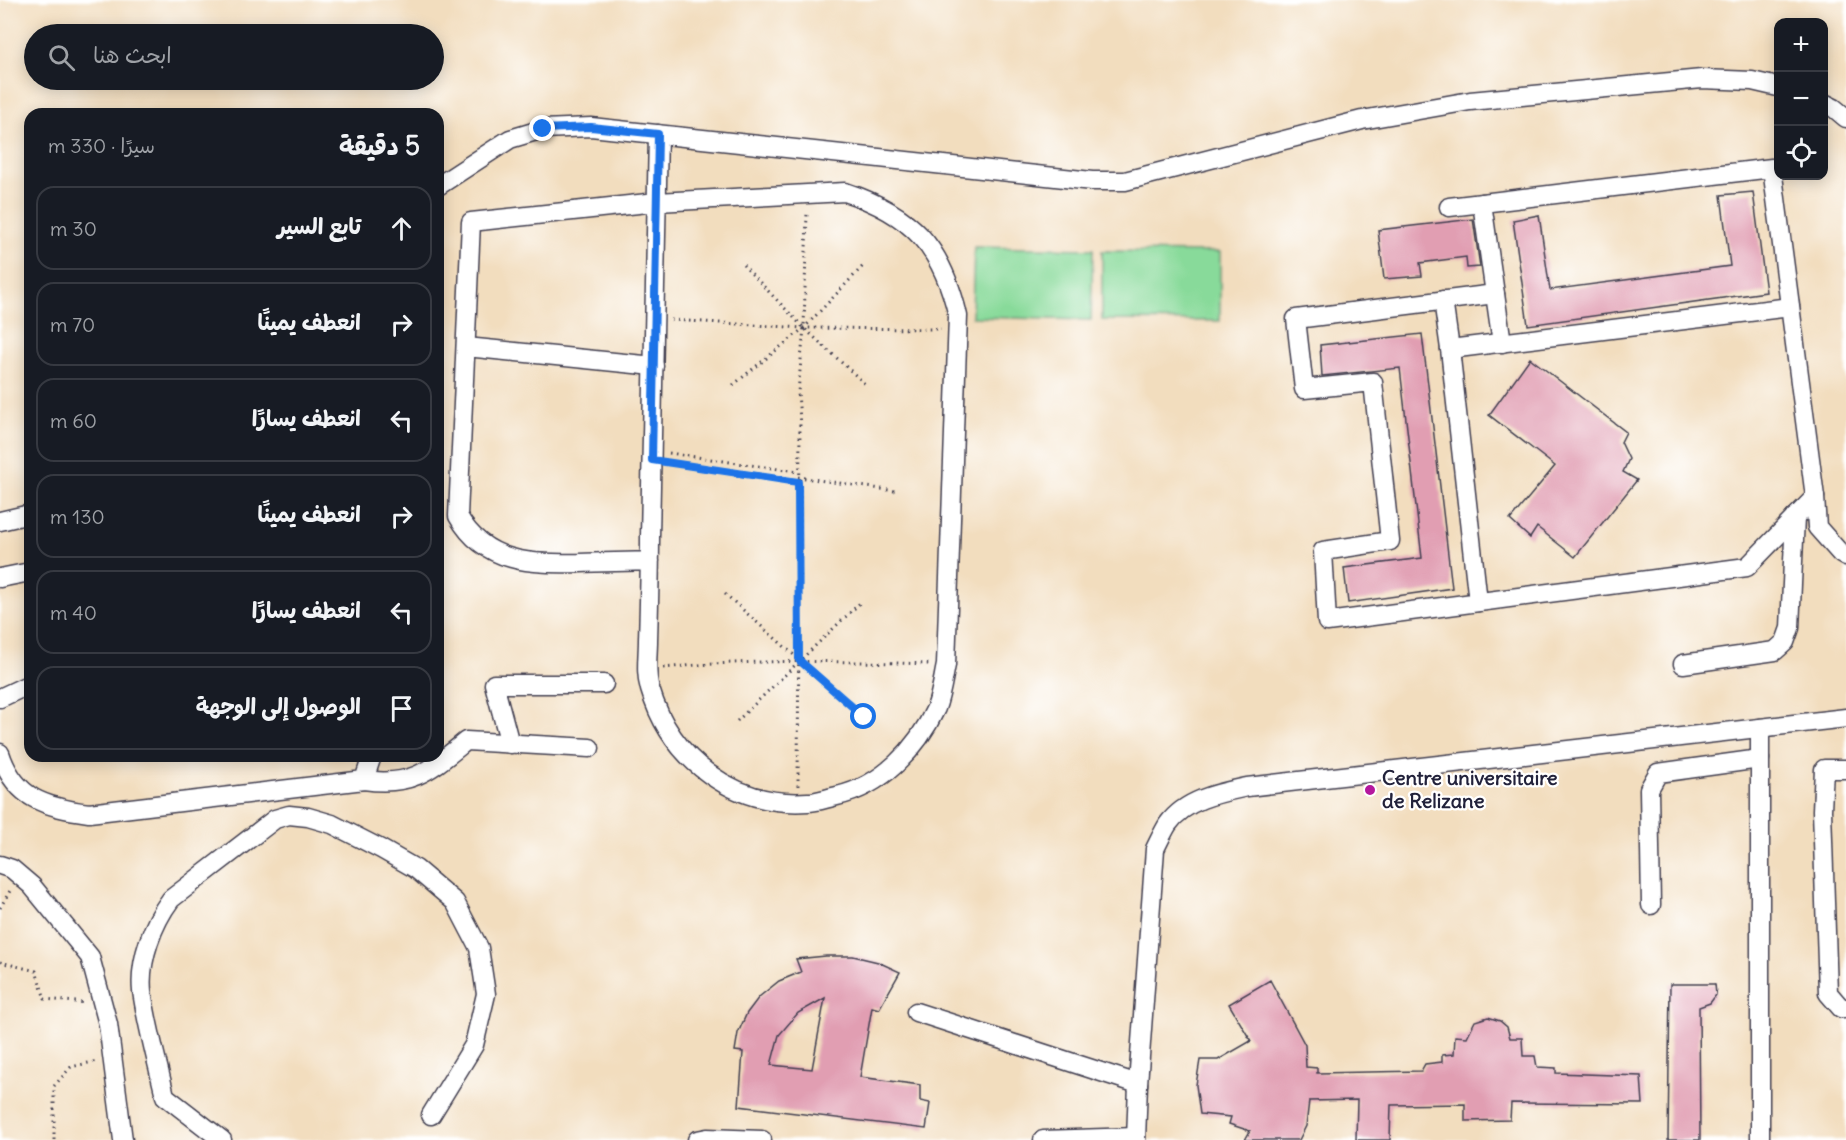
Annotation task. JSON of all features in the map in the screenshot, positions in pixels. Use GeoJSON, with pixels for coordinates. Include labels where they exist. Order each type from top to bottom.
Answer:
{"type":"FeatureCollection","features":[{"type":"Feature","properties":{"kind":"street"},"geometry":{"type":"LineString","coordinates":[[444,182],[510,140],[543,129],[591,127],[1092,181],[1125,181],[1362,120],[1470,101],[1702,79],[1752,81],[1774,86]]}},
{"type":"Feature","properties":{"kind":"street"},"geometry":{"type":"LineString","coordinates":[[1828,106],[1846,118]]}},
{"type":"Feature","properties":{"kind":"street"},"geometry":{"type":"LineString","coordinates":[[650,561],[553,563],[519,561],[497,554],[478,541],[458,516],[471,222],[657,202],[845,192],[873,201],[899,216],[921,236],[939,260],[951,287],[958,316],[946,665],[937,706],[916,743],[887,772],[850,793],[809,802],[797,802],[767,800],[728,787],[693,762],[667,730],[648,680],[654,366],[654,319],[657,202],[658,134]]}},
{"type":"Feature","properties":{"kind":"street"},"geometry":{"type":"LineString","coordinates":[[1449,207],[1772,168],[1818,527],[1846,557]]}},
{"type":"Feature","properties":{"kind":"street"},"geometry":{"type":"LineString","coordinates":[[1482,203],[1502,343]]}},
{"type":"Feature","properties":{"kind":"street"},"geometry":{"type":"LineString","coordinates":[[1495,294],[1296,319],[1304,389],[1373,382],[1390,540],[1323,551],[1328,622],[1748,567],[1815,497]]}},
{"type":"Feature","properties":{"kind":"street"},"geometry":{"type":"LineString","coordinates":[[1443,300],[1478,602]]}},
{"type":"Feature","properties":{"kind":"street"},"geometry":{"type":"LineString","coordinates":[[1450,350],[1790,307]]}},
{"type":"Feature","properties":{"kind":"street"},"geometry":{"type":"LineString","coordinates":[[466,347],[654,366]]}},
{"type":"Feature","properties":{"kind":"street"},"geometry":{"type":"LineString","coordinates":[[0,521],[24,515]]}},
{"type":"Feature","properties":{"kind":"street"},"geometry":{"type":"LineString","coordinates":[[1683,664],[1775,651],[1785,642],[1790,628],[1795,517]]}},
{"type":"Feature","properties":{"kind":"street"},"geometry":{"type":"LineString","coordinates":[[0,578],[24,573]]}},
{"type":"Feature","properties":{"kind":"street"},"geometry":{"type":"LineString","coordinates":[[510,744],[494,684],[604,684]]}},
{"type":"Feature","properties":{"kind":"street"},"geometry":{"type":"LineString","coordinates":[[0,698],[24,687]]}},
{"type":"Feature","properties":{"kind":"street"},"geometry":{"type":"LineString","coordinates":[[1043,1140],[1136,1139],[1155,849],[1169,823],[1191,805],[1214,794],[1247,787],[1846,718]]}},
{"type":"Feature","properties":{"kind":"street"},"geometry":{"type":"LineString","coordinates":[[1760,728],[1760,1140]]}},
{"type":"Feature","properties":{"kind":"street"},"geometry":{"type":"LineString","coordinates":[[444,758],[466,741],[590,748]]}},
{"type":"Feature","properties":{"kind":"street"},"geometry":{"type":"LineString","coordinates":[[0,753],[5,767],[19,786],[39,802],[58,809],[89,813],[364,780],[384,783],[425,773],[439,762]]}},
{"type":"Feature","properties":{"kind":"street"},"geometry":{"type":"LineString","coordinates":[[1651,905],[1649,789],[1658,773],[1760,759]]}},
{"type":"Feature","properties":{"kind":"street"},"geometry":{"type":"LineString","coordinates":[[364,780],[370,762]]}},
{"type":"Feature","properties":{"kind":"street"},"geometry":{"type":"LineString","coordinates":[[1846,769],[1824,769],[1822,810],[1827,993],[1841,1008],[1846,1008]]}},
{"type":"Feature","properties":{"kind":"street"},"geometry":{"type":"LineString","coordinates":[[222,1140],[165,1096],[142,990],[143,966],[160,913],[171,899],[275,819],[289,815],[308,817],[332,824],[416,869],[455,902],[479,948],[486,994],[474,1045],[431,1115]]}},
{"type":"Feature","properties":{"kind":"street"},"geometry":{"type":"LineString","coordinates":[[0,866],[12,868],[32,886],[90,957],[108,1024],[123,1140]]}},
{"type":"Feature","properties":{"kind":"street"},"geometry":{"type":"LineString","coordinates":[[916,1012],[1138,1084]]}},
{"type":"Feature","properties":{"kind":"street"},"geometry":{"type":"LineString","coordinates":[[697,1140],[707,1138],[762,1140]]}},
{"type":"Feature","properties":{"kind":"path"},"geometry":{"type":"LineString","coordinates":[[797,802],[798,392],[804,328],[807,194]]}},
{"type":"Feature","properties":{"kind":"path"},"geometry":{"type":"LineString","coordinates":[[743,265],[804,328],[865,384]]}},
{"type":"Feature","properties":{"kind":"path"},"geometry":{"type":"LineString","coordinates":[[733,386],[804,328],[863,266]]}},
{"type":"Feature","properties":{"kind":"path"},"geometry":{"type":"LineString","coordinates":[[654,319],[804,328],[957,329]]}},
{"type":"Feature","properties":{"kind":"path"},"geometry":{"type":"LineString","coordinates":[[652,455],[798,472]]}},
{"type":"Feature","properties":{"kind":"path"},"geometry":{"type":"LineString","coordinates":[[652,455],[798,480],[895,491]]}},
{"type":"Feature","properties":{"kind":"path"},"geometry":{"type":"LineString","coordinates":[[724,594],[864,717]]}},
{"type":"Feature","properties":{"kind":"path"},"geometry":{"type":"LineString","coordinates":[[737,721],[862,601]]}},
{"type":"Feature","properties":{"kind":"path"},"geometry":{"type":"LineString","coordinates":[[648,669],[799,660],[946,665]]}},
{"type":"Feature","properties":{"kind":"path"},"geometry":{"type":"LineString","coordinates":[[0,962],[36,970],[45,999],[102,1004]]}},
{"type":"Feature","properties":{"kind":"path"},"geometry":{"type":"LineString","coordinates":[[54,1140],[54,1086],[70,1067],[91,1062],[112,1061]]}},
{"type":"Feature","properties":{"kind":"green space"},"geometry":{"type":"Polygon","coordinates":[[[974,247],[1093,249],[1091,320],[972,317],[974,247]]]}},
{"type":"Feature","properties":{"kind":"green space"},"geometry":{"type":"Polygon","coordinates":[[[1102,251],[1220,252],[1220,321],[1102,320],[1102,251]]]}},
{"type":"Feature","properties":{"kind":"building"},"geometry":{"type":"Polygon","coordinates":[[[1753,192],[1766,292],[1528,325],[1513,220],[1539,215],[1550,290],[1730,266],[1721,195],[1753,192]]]}},
{"type":"Feature","properties":{"kind":"building"},"geometry":{"type":"Polygon","coordinates":[[[1473,219],[1480,267],[1467,268],[1466,257],[1420,263],[1422,276],[1384,279],[1378,230],[1473,219]]]}},
{"type":"Feature","properties":{"kind":"building"},"geometry":{"type":"Polygon","coordinates":[[[1422,334],[1452,588],[1348,603],[1344,568],[1422,558],[1400,368],[1322,376],[1320,345],[1422,334]]]}},
{"type":"Feature","properties":{"kind":"building"},"geometry":{"type":"Polygon","coordinates":[[[1530,358],[1626,432],[1621,442],[1629,459],[1623,472],[1637,480],[1575,557],[1537,527],[1530,538],[1510,520],[1555,466],[1489,415],[1530,358]]]}},
{"type":"Feature","properties":{"kind":"building"},"geometry":{"type":"Polygon","coordinates":[[[853,956],[878,962],[900,972],[879,1009],[872,1007],[860,1077],[920,1085],[920,1101],[930,1103],[926,1129],[739,1106],[743,1052],[735,1051],[738,1033],[747,1013],[759,997],[779,981],[801,972],[796,959],[853,956]],[[825,998],[798,1013],[779,1035],[771,1065],[812,1069],[825,998]]]}},
{"type":"Feature","properties":{"kind":"building"},"geometry":{"type":"Polygon","coordinates":[[[1270,980],[1305,1045],[1306,1067],[1317,1068],[1317,1073],[1421,1071],[1425,1064],[1442,1062],[1442,1055],[1454,1054],[1455,1036],[1467,1037],[1475,1021],[1488,1017],[1500,1021],[1507,1027],[1510,1038],[1522,1038],[1523,1056],[1535,1056],[1537,1067],[1556,1068],[1556,1073],[1641,1076],[1643,1104],[1511,1103],[1510,1120],[1465,1121],[1465,1104],[1391,1105],[1390,1140],[1356,1140],[1357,1100],[1309,1101],[1306,1126],[1299,1140],[1245,1140],[1250,1131],[1229,1124],[1231,1117],[1200,1114],[1196,1085],[1200,1060],[1218,1060],[1251,1041],[1229,1004],[1270,980]]]}},
{"type":"Feature","properties":{"kind":"building"},"geometry":{"type":"Polygon","coordinates":[[[1670,984],[1715,984],[1716,995],[1710,1003],[1699,1007],[1700,1140],[1668,1140],[1670,984]]]}},
{"type":"Feature","properties":{"kind":"place","name":"Centre universitaire de Relizane"},"geometry":{"type":"Point","coordinates":[1370,790]}},
{"type":"Feature","properties":{"kind":"route"},"geometry":{"type":"LineString","coordinates":[[543,129],[591,127],[658,134],[652,460],[798,482],[799,660],[864,717]]}}]}
